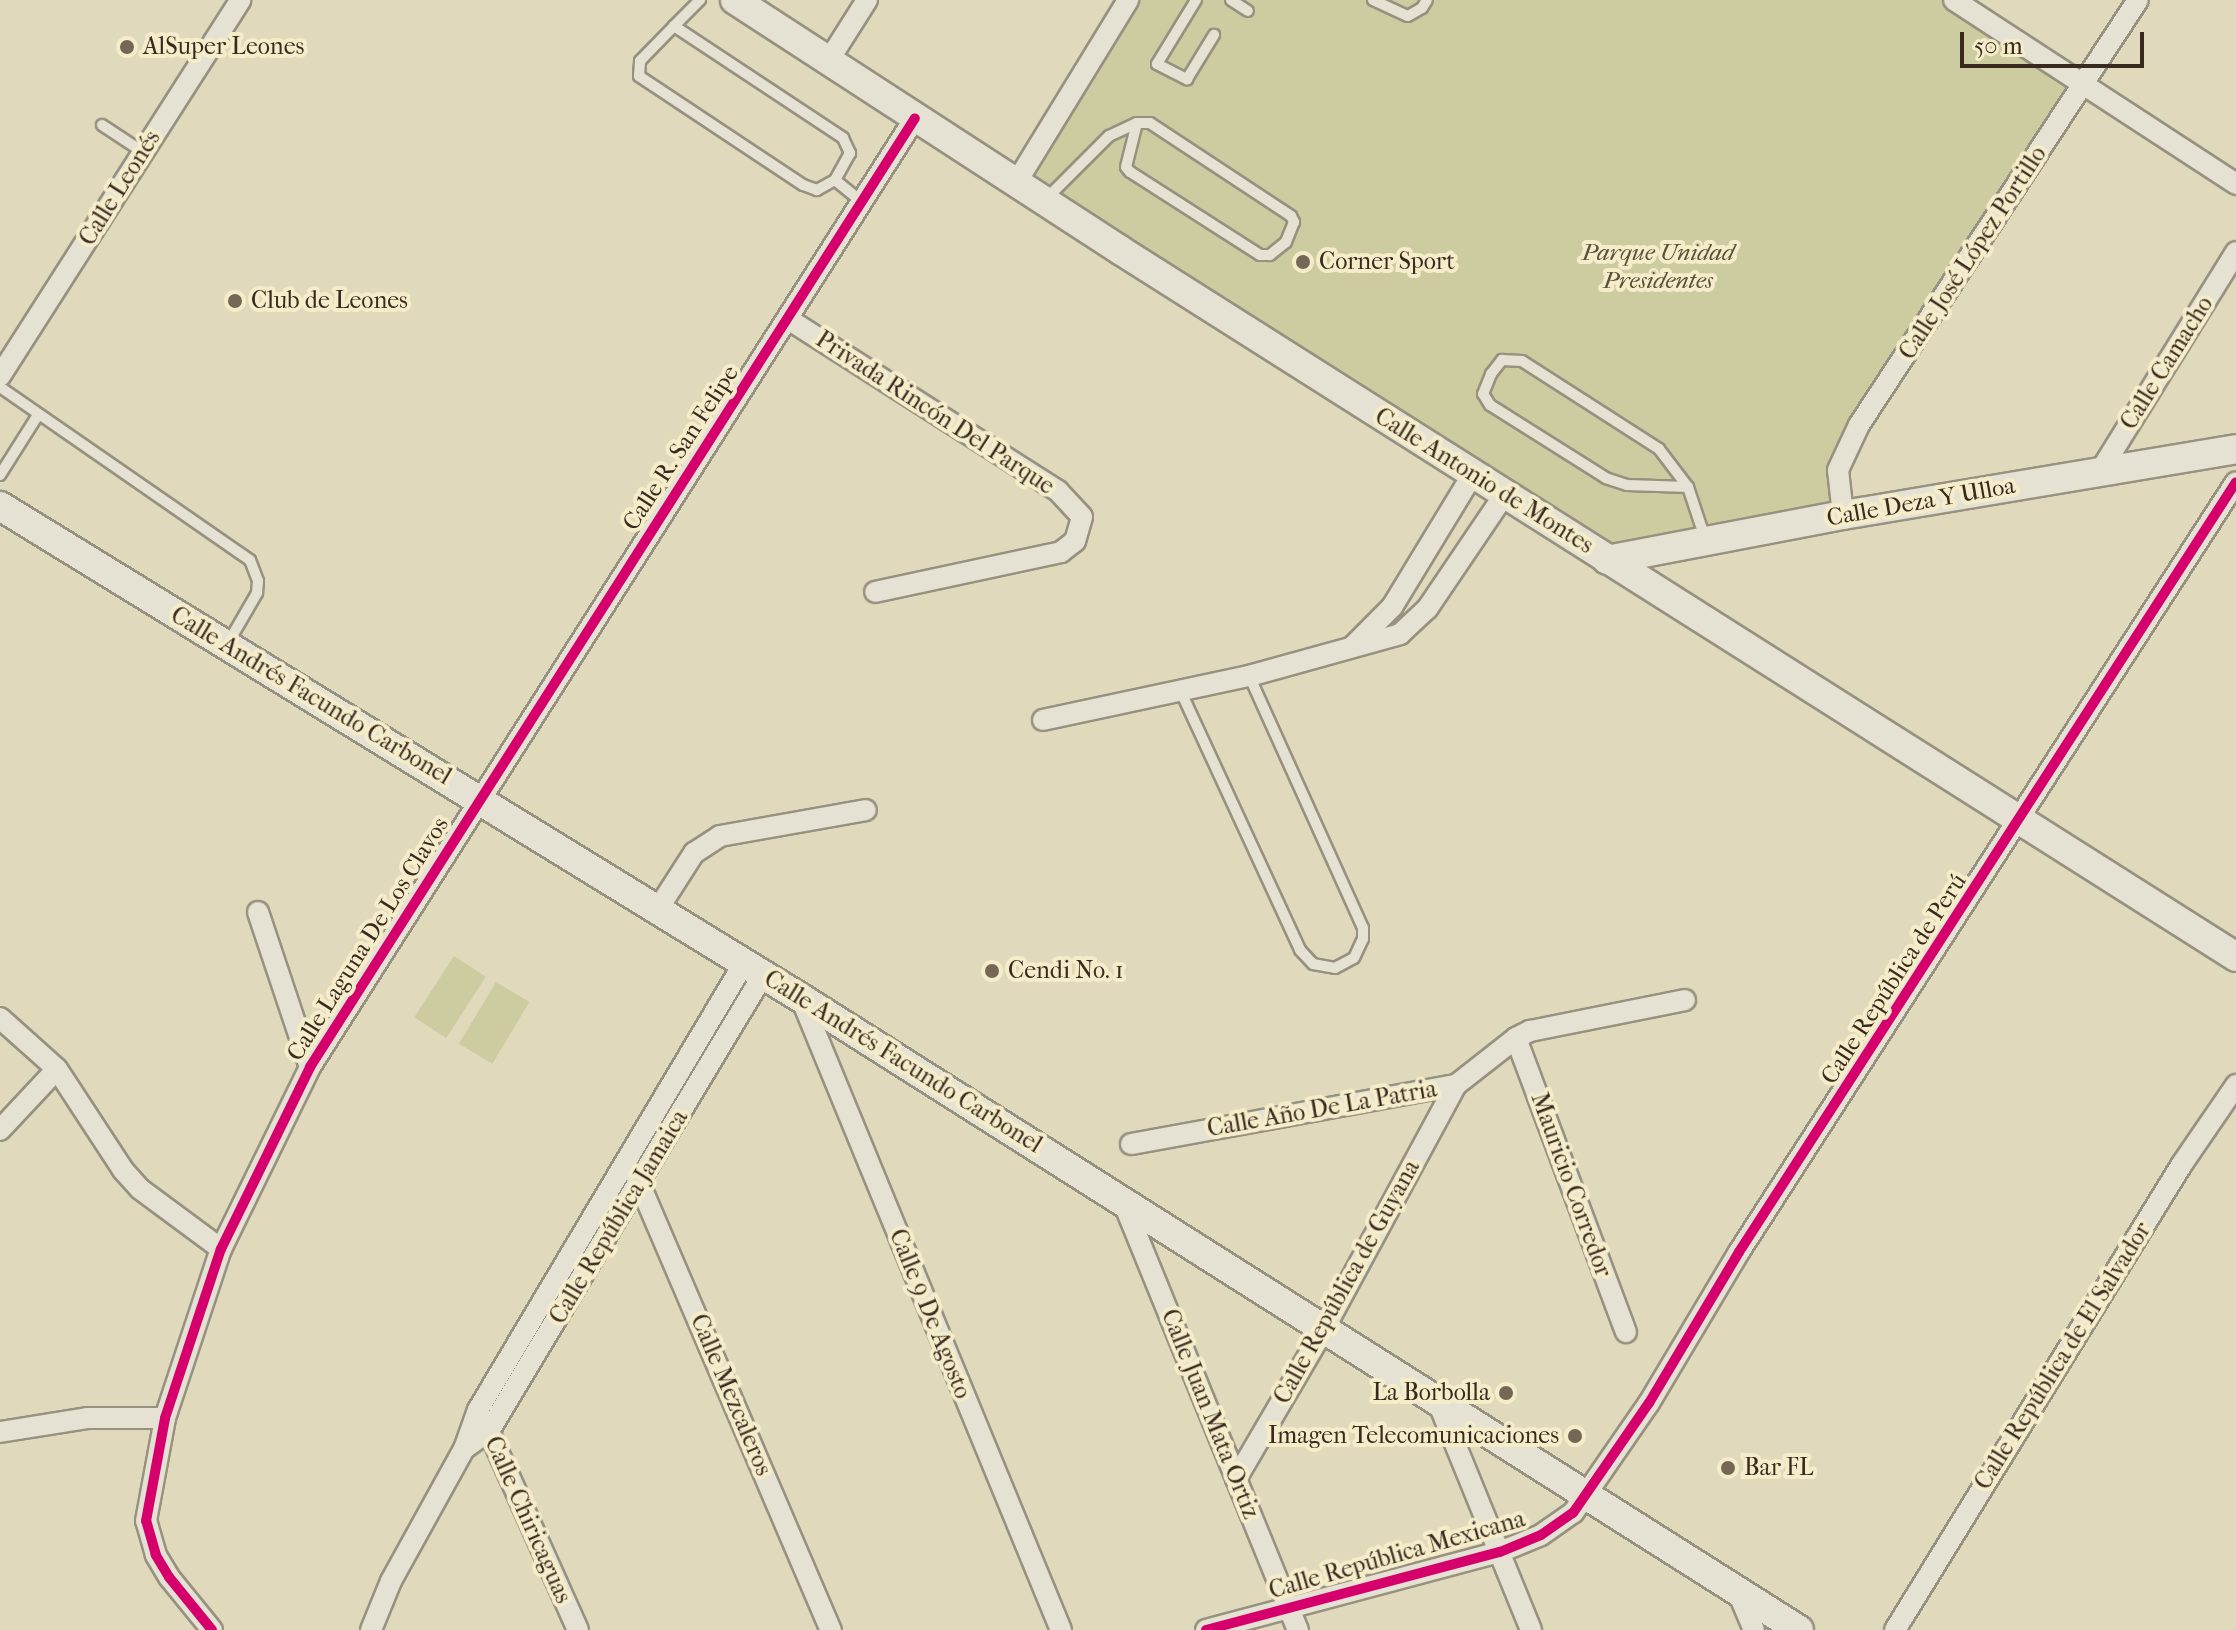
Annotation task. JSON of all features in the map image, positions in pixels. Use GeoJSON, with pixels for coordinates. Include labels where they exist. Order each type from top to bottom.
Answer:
{"type":"FeatureCollection","features":[{"type":"Feature","properties":{"kind":"main road","name":"Calle Antonio de Montes"},"geometry":{"type":"LineString","coordinates":[[735,0],[1607,560],[2236,957]]}},
{"type":"Feature","properties":{"kind":"main road","name":"Calle Deza Y Ulloa"},"geometry":{"type":"LineString","coordinates":[[1607,560],[1843,515],[2236,449]]}},
{"type":"Feature","properties":{"kind":"main road","name":"Calle Andrés Facundo Carbonel"},"geometry":{"type":"LineString","coordinates":[[0,506],[801,998],[1799,1630]]}},
{"type":"Feature","properties":{"kind":"street","name":"Calle Leonés"},"geometry":{"type":"LineString","coordinates":[[0,376],[240,0]]}},
{"type":"Feature","properties":{"kind":"street"},"geometry":{"type":"LineString","coordinates":[[1016,183],[1128,0]]}},
{"type":"Feature","properties":{"kind":"street"},"geometry":{"type":"LineString","coordinates":[[1954,0],[2236,184]]}},
{"type":"Feature","properties":{"kind":"street","name":"Calle José López Portillo"},"geometry":{"type":"LineString","coordinates":[[1843,515],[1838,483],[1843,454],[2138,0]]}},
{"type":"Feature","properties":{"kind":"street"},"geometry":{"type":"LineString","coordinates":[[829,60],[859,3]]}},
{"type":"Feature","properties":{"kind":"street","name":"Calle R. San Felipe"},"geometry":{"type":"LineString","coordinates":[[479,799],[915,118]]}},
{"type":"Feature","properties":{"kind":"street","name":"Calle Camacho"},"geometry":{"type":"LineString","coordinates":[[2099,473],[2236,252]]}},
{"type":"Feature","properties":{"kind":"street","name":"Privada Rincón Del Parque"},"geometry":{"type":"LineString","coordinates":[[788,319],[1058,491],[1082,517],[1075,541],[1061,552],[875,592]]}},
{"type":"Feature","properties":{"kind":"street"},"geometry":{"type":"LineString","coordinates":[[1349,650],[1392,607],[1473,474]]}},
{"type":"Feature","properties":{"kind":"street","name":"Calle República de Perú"},"geometry":{"type":"LineString","coordinates":[[1587,1497],[1739,1252],[2020,822],[2236,482]]}},
{"type":"Feature","properties":{"kind":"street"},"geometry":{"type":"LineString","coordinates":[[1043,720],[1181,692],[1384,640],[1412,626],[1427,609],[1505,494]]}},
{"type":"Feature","properties":{"kind":"street","name":"Calle Laguna De Los Clavos"},"geometry":{"type":"LineString","coordinates":[[212,1630],[169,1577],[148,1535],[146,1503],[165,1418],[221,1249],[310,1067],[479,799]]}},
{"type":"Feature","properties":{"kind":"street"},"geometry":{"type":"LineString","coordinates":[[658,909],[694,853],[720,836],[866,810]]}},
{"type":"Feature","properties":{"kind":"street"},"geometry":{"type":"LineString","coordinates":[[258,912],[310,1067]]}},
{"type":"Feature","properties":{"kind":"street","name":"Calle República Jamaica"},"geometry":{"type":"LineString","coordinates":[[371,1630],[391,1581],[464,1449],[478,1410],[629,1160],[753,969]]}},
{"type":"Feature","properties":{"kind":"street","name":"Calle República Jamaica"},"geometry":{"type":"LineString","coordinates":[[464,1449],[489,1431],[640,1184],[753,969]]}},
{"type":"Feature","properties":{"kind":"street","name":"Calle 9 De Agosto"},"geometry":{"type":"LineString","coordinates":[[801,998],[1061,1630]]}},
{"type":"Feature","properties":{"kind":"street","name":"Calle Año De La Patria"},"geometry":{"type":"LineString","coordinates":[[1131,1144],[1456,1085],[1516,1038],[1541,1027],[1685,1000]]}},
{"type":"Feature","properties":{"kind":"street"},"geometry":{"type":"LineString","coordinates":[[0,1018],[57,1069],[140,1189],[221,1249]]}},
{"type":"Feature","properties":{"kind":"street","name":"Mauricio Corredor"},"geometry":{"type":"LineString","coordinates":[[1516,1038],[1626,1332]]}},
{"type":"Feature","properties":{"kind":"street"},"geometry":{"type":"LineString","coordinates":[[0,1130],[57,1069]]}},
{"type":"Feature","properties":{"kind":"street","name":"Calle República de Guyana"},"geometry":{"type":"LineString","coordinates":[[1236,1479],[1324,1329],[1456,1085]]}},
{"type":"Feature","properties":{"kind":"street","name":"Calle República de El Salvador"},"geometry":{"type":"LineString","coordinates":[[1895,1630],[2174,1177],[2236,1085]]}},
{"type":"Feature","properties":{"kind":"street","name":"Calle Mezcaleros"},"geometry":{"type":"LineString","coordinates":[[629,1160],[831,1630]]}},
{"type":"Feature","properties":{"kind":"street","name":"Calle Juan Mata Ortiz"},"geometry":{"type":"LineString","coordinates":[[1122,1199],[1298,1630]]}},
{"type":"Feature","properties":{"kind":"street"},"geometry":{"type":"LineString","coordinates":[[1438,1402],[1531,1630]]}},
{"type":"Feature","properties":{"kind":"street","name":"Calle Chiricaguas"},"geometry":{"type":"LineString","coordinates":[[478,1410],[578,1630]]}},
{"type":"Feature","properties":{"kind":"street"},"geometry":{"type":"LineString","coordinates":[[0,1432],[87,1418],[165,1418]]}},
{"type":"Feature","properties":{"kind":"street","name":"Calle República Mexicana"},"geometry":{"type":"LineString","coordinates":[[1206,1630],[1500,1552],[1541,1535],[1573,1513],[1587,1497]]}},
{"type":"Feature","properties":{"kind":"street"},"geometry":{"type":"LineString","coordinates":[[1738,1592],[1754,1630]]}},
{"type":"Feature","properties":{"kind":"lane"},"geometry":{"type":"LineString","coordinates":[[674,26],[843,138],[850,153],[835,180],[817,190],[803,185],[641,79],[637,70],[640,61],[674,26],[700,0]]}},
{"type":"Feature","properties":{"kind":"lane"},"geometry":{"type":"LineString","coordinates":[[1196,0],[1157,64],[1187,79],[1214,35]]}},
{"type":"Feature","properties":{"kind":"lane"},"geometry":{"type":"LineString","coordinates":[[1231,0],[1248,11]]}},
{"type":"Feature","properties":{"kind":"lane"},"geometry":{"type":"LineString","coordinates":[[1373,0],[1408,16],[1422,8],[1427,0]]}},
{"type":"Feature","properties":{"kind":"lane"},"geometry":{"type":"LineString","coordinates":[[1044,201],[1109,136],[1137,123],[1160,127],[1291,216],[1292,233],[1286,242],[1270,255],[1260,255],[1130,172],[1126,167],[1137,123]]}},
{"type":"Feature","properties":{"kind":"lane"},"geometry":{"type":"LineString","coordinates":[[102,125],[143,152]]}},
{"type":"Feature","properties":{"kind":"lane"},"geometry":{"type":"LineString","coordinates":[[835,180],[862,202]]}},
{"type":"Feature","properties":{"kind":"lane"},"geometry":{"type":"LineString","coordinates":[[1688,487],[1635,486],[1606,478],[1490,405],[1483,394],[1491,374],[1502,360],[1522,361],[1659,449],[1688,487],[1706,540]]}},
{"type":"Feature","properties":{"kind":"lane"},"geometry":{"type":"LineString","coordinates":[[0,387],[250,560],[258,581],[257,593],[227,645]]}},
{"type":"Feature","properties":{"kind":"lane"},"geometry":{"type":"LineString","coordinates":[[0,475],[38,415]]}},
{"type":"Feature","properties":{"kind":"lane"},"geometry":{"type":"LineString","coordinates":[[1181,692],[1300,950],[1313,964],[1335,968],[1354,958],[1363,939],[1363,928],[1249,676]]}},
{"type":"Feature","properties":{"kind":"green space","name":"Parque Unidad Presidentes"},"geometry":{"type":"Polygon","coordinates":[[[1134,0],[1963,0],[2090,82],[1835,482],[1837,515],[1617,556],[1024,179],[1134,0]]]}},
{"type":"Feature","properties":{"kind":"green space"},"geometry":{"type":"Polygon","coordinates":[[[454,956],[486,977],[446,1038],[414,1017],[454,956]]]}},
{"type":"Feature","properties":{"kind":"green space"},"geometry":{"type":"Polygon","coordinates":[[[496,982],[529,1002],[492,1064],[459,1044],[496,982]]]}},
{"type":"Feature","properties":{"kind":"cycle path"},"geometry":{"type":"LineString","coordinates":[[212,1630],[169,1577],[156,1555],[146,1521],[165,1418],[221,1249],[310,1067],[915,118]]}},
{"type":"Feature","properties":{"kind":"cycle path"},"geometry":{"type":"LineString","coordinates":[[1206,1630],[1500,1552],[1541,1535],[1573,1513],[1649,1403],[1739,1252],[2236,482]]}},
{"type":"Feature","properties":{"kind":"place","name":"AlSuper Leones"},"geometry":{"type":"Point","coordinates":[127,47]}},
{"type":"Feature","properties":{"kind":"place","name":"Corner Sport"},"geometry":{"type":"Point","coordinates":[1303,262]}},
{"type":"Feature","properties":{"kind":"place","name":"Club de Leones"},"geometry":{"type":"Point","coordinates":[235,301]}},
{"type":"Feature","properties":{"kind":"place","name":"Cendi No. 1"},"geometry":{"type":"Point","coordinates":[992,971]}},
{"type":"Feature","properties":{"kind":"place","name":"La Borbolla"},"geometry":{"type":"Point","coordinates":[1506,1393]}},
{"type":"Feature","properties":{"kind":"place","name":"Imagen Telecomunicaciones"},"geometry":{"type":"Point","coordinates":[1575,1436]}},
{"type":"Feature","properties":{"kind":"place","name":"Bar FL"},"geometry":{"type":"Point","coordinates":[1728,1468]}}]}
